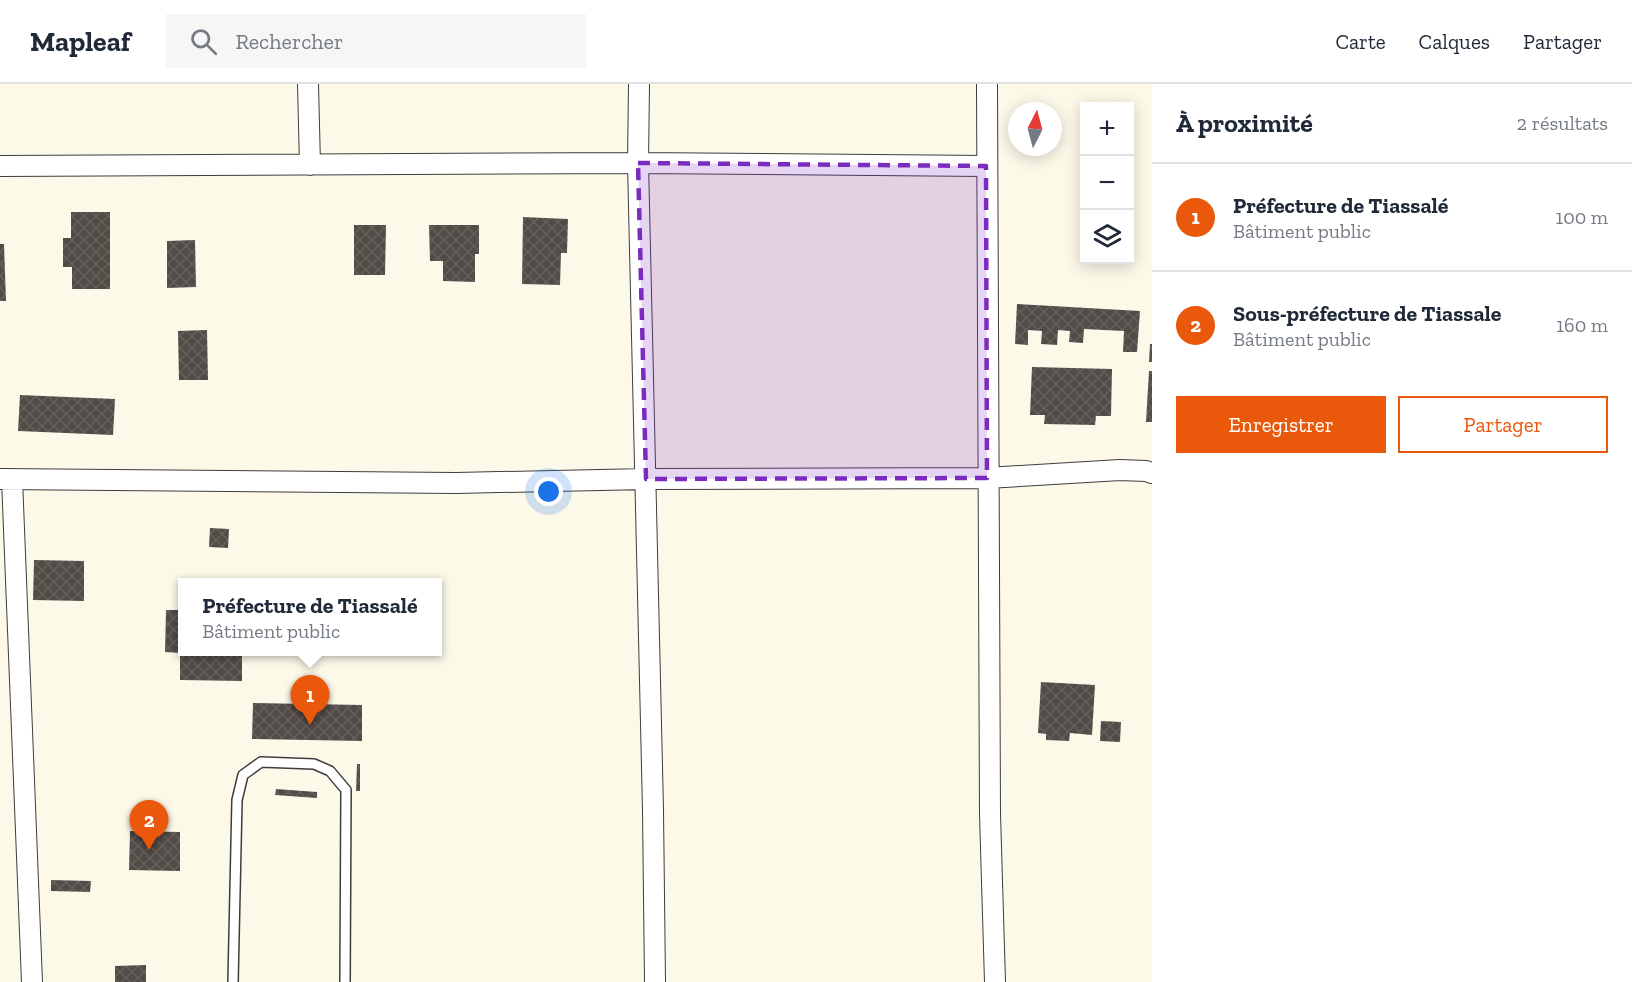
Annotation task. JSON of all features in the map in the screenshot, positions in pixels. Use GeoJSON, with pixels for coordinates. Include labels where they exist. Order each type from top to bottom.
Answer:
{"type":"FeatureCollection","features":[{"type":"Feature","properties":{"kind":"street"},"geometry":{"type":"LineString","coordinates":[[308,84],[310,165]]}},
{"type":"Feature","properties":{"kind":"street"},"geometry":{"type":"LineString","coordinates":[[639,84],[638,163],[653,810],[654,982]]}},
{"type":"Feature","properties":{"kind":"street"},"geometry":{"type":"LineString","coordinates":[[987,84],[987,478],[990,814],[995,982]]}},
{"type":"Feature","properties":{"kind":"street"},"geometry":{"type":"LineString","coordinates":[[0,166],[638,163],[986,166]]}},
{"type":"Feature","properties":{"kind":"street"},"geometry":{"type":"LineString","coordinates":[[32,982],[6,479],[456,483],[646,479],[987,478],[1120,470],[1152,473]]}},
{"type":"Feature","properties":{"kind":"lane"},"geometry":{"type":"LineString","coordinates":[[233,982],[237,800],[243,775],[261,762],[314,764],[330,771],[346,790],[345,982]]}},
{"type":"Feature","properties":{"kind":"highlighted area"},"geometry":{"type":"Polygon","coordinates":[[[638,163],[986,166],[987,478],[646,479],[638,163]]]}},
{"type":"Feature","properties":{"kind":"building"},"geometry":{"type":"Polygon","coordinates":[[[71,212],[110,212],[110,289],[72,289],[72,267],[63,267],[63,238],[71,238],[71,212]]]}},
{"type":"Feature","properties":{"kind":"building"},"geometry":{"type":"Polygon","coordinates":[[[523,217],[568,219],[567,253],[561,253],[560,285],[522,284],[523,217]]]}},
{"type":"Feature","properties":{"kind":"building"},"geometry":{"type":"Polygon","coordinates":[[[354,225],[386,225],[385,275],[354,275],[354,225]]]}},
{"type":"Feature","properties":{"kind":"building"},"geometry":{"type":"Polygon","coordinates":[[[429,225],[479,225],[479,254],[475,254],[475,282],[443,281],[443,261],[430,261],[429,225]]]}},
{"type":"Feature","properties":{"kind":"building"},"geometry":{"type":"Polygon","coordinates":[[[195,240],[196,287],[167,288],[167,241],[195,240]]]}},
{"type":"Feature","properties":{"kind":"building"},"geometry":{"type":"Polygon","coordinates":[[[0,244],[4,244],[6,301],[0,301],[0,244]]]}},
{"type":"Feature","properties":{"kind":"building"},"geometry":{"type":"Polygon","coordinates":[[[1017,304],[1140,311],[1137,352],[1123,352],[1124,331],[1084,329],[1083,343],[1069,342],[1070,331],[1058,330],[1057,345],[1041,344],[1042,331],[1028,330],[1028,345],[1015,344],[1017,304]]]}},
{"type":"Feature","properties":{"kind":"building"},"geometry":{"type":"Polygon","coordinates":[[[207,330],[208,380],[179,380],[178,331],[207,330]]]}},
{"type":"Feature","properties":{"kind":"building"},"geometry":{"type":"Polygon","coordinates":[[[1150,344],[1152,344],[1152,362],[1149,362],[1150,344]]]}},
{"type":"Feature","properties":{"kind":"building"},"geometry":{"type":"Polygon","coordinates":[[[1032,367],[1112,369],[1111,416],[1096,416],[1095,425],[1044,424],[1045,415],[1030,415],[1032,367]]]}},
{"type":"Feature","properties":{"kind":"building"},"geometry":{"type":"Polygon","coordinates":[[[1149,371],[1152,371],[1152,422],[1146,422],[1149,371]]]}},
{"type":"Feature","properties":{"kind":"building"},"geometry":{"type":"Polygon","coordinates":[[[20,395],[115,399],[113,435],[18,431],[20,395]]]}},
{"type":"Feature","properties":{"kind":"building"},"geometry":{"type":"Polygon","coordinates":[[[210,528],[229,529],[228,548],[209,547],[210,528]]]}},
{"type":"Feature","properties":{"kind":"building"},"geometry":{"type":"Polygon","coordinates":[[[34,560],[84,561],[84,601],[33,600],[34,560]]]}},
{"type":"Feature","properties":{"kind":"building"},"geometry":{"type":"Polygon","coordinates":[[[166,610],[178,610],[178,653],[165,652],[166,610]]]}},
{"type":"Feature","properties":{"kind":"building"},"geometry":{"type":"Polygon","coordinates":[[[180,656],[242,656],[242,681],[180,680],[180,656]]]}},
{"type":"Feature","properties":{"kind":"building"},"geometry":{"type":"Polygon","coordinates":[[[1041,682],[1095,685],[1092,735],[1070,733],[1069,741],[1046,740],[1046,734],[1038,733],[1041,682]]]}},
{"type":"Feature","properties":{"kind":"building"},"geometry":{"type":"Polygon","coordinates":[[[253,703],[362,705],[362,741],[252,739],[253,703]]]}},
{"type":"Feature","properties":{"kind":"building"},"geometry":{"type":"Polygon","coordinates":[[[1101,721],[1121,722],[1120,742],[1100,741],[1101,721]]]}},
{"type":"Feature","properties":{"kind":"building"},"geometry":{"type":"Polygon","coordinates":[[[357,764],[360,764],[360,791],[356,791],[357,764]]]}},
{"type":"Feature","properties":{"kind":"building"},"geometry":{"type":"Polygon","coordinates":[[[276,789],[317,792],[317,798],[275,795],[276,789]]]}},
{"type":"Feature","properties":{"kind":"building"},"geometry":{"type":"Polygon","coordinates":[[[130,831],[180,832],[180,871],[129,870],[130,831]]]}},
{"type":"Feature","properties":{"kind":"building"},"geometry":{"type":"Polygon","coordinates":[[[51,880],[91,881],[90,892],[51,891],[51,880]]]}},
{"type":"Feature","properties":{"kind":"building"},"geometry":{"type":"Polygon","coordinates":[[[146,965],[146,982],[115,982],[115,966],[146,965]]]}},
{"type":"Feature","properties":{"kind":"place","name":"Préfecture de Tiassalé"},"geometry":{"type":"Point","coordinates":[310,725]}},
{"type":"Feature","properties":{"kind":"place","name":"Sous-préfecture de Tiassale"},"geometry":{"type":"Point","coordinates":[149,850]}}]}
